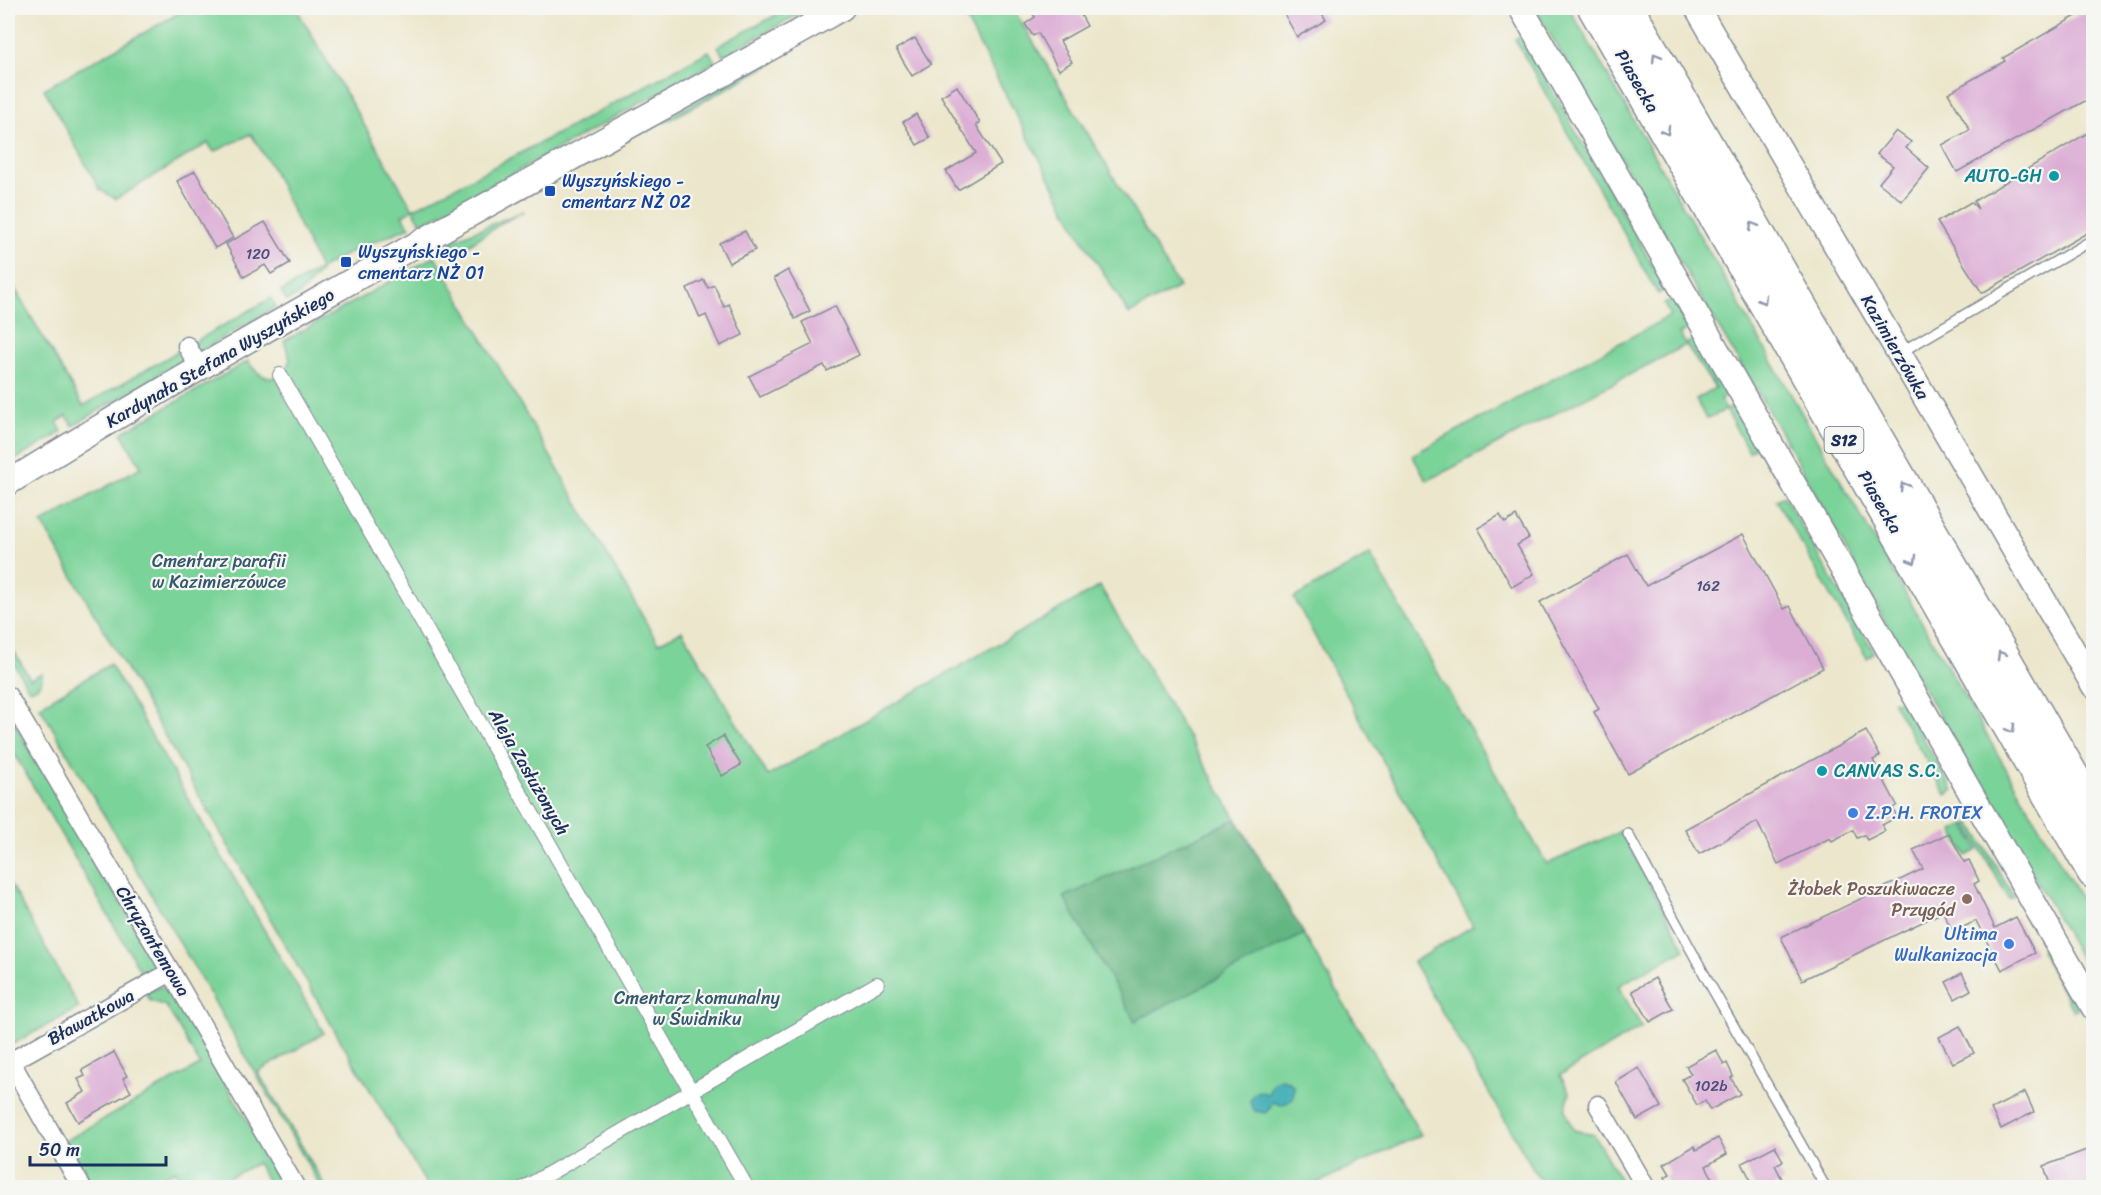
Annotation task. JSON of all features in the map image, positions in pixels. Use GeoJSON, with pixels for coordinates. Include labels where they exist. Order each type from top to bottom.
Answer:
{"type":"FeatureCollection","features":[{"type":"Feature","properties":{"kind":"highway","name":"Piasecka"},"geometry":{"type":"LineString","coordinates":[[1594,8],[2094,872]]}},
{"type":"Feature","properties":{"kind":"highway","name":"Piasecka"},"geometry":{"type":"LineString","coordinates":[[1627,8],[2094,814]]}},
{"type":"Feature","properties":{"kind":"street","name":"Kardynała Stefana Wyszyńskiego"},"geometry":{"type":"LineString","coordinates":[[8,483],[447,227],[842,8]]}},
{"type":"Feature","properties":{"kind":"street"},"geometry":{"type":"LineString","coordinates":[[1521,8],[2094,1008]]}},
{"type":"Feature","properties":{"kind":"street","name":"Kazimierzówka"},"geometry":{"type":"LineString","coordinates":[[1697,8],[2094,686]]}},
{"type":"Feature","properties":{"kind":"street"},"geometry":{"type":"LineString","coordinates":[[187,346],[200,369]]}},
{"type":"Feature","properties":{"kind":"street","name":"Aleja Zasłużonych"},"geometry":{"type":"LineString","coordinates":[[280,375],[747,1188]]}},
{"type":"Feature","properties":{"kind":"street","name":"Chryzantemowa"},"geometry":{"type":"LineString","coordinates":[[8,696],[296,1188]]}},
{"type":"Feature","properties":{"kind":"street","name":"Bławatkowa"},"geometry":{"type":"LineString","coordinates":[[9,1060],[171,972]]}},
{"type":"Feature","properties":{"kind":"street"},"geometry":{"type":"LineString","coordinates":[[524,1188],[876,984]]}},
{"type":"Feature","properties":{"kind":"street"},"geometry":{"type":"LineString","coordinates":[[9,1060],[82,1188]]}},
{"type":"Feature","properties":{"kind":"street"},"geometry":{"type":"LineString","coordinates":[[1598,1105],[1646,1188]]}},
{"type":"Feature","properties":{"kind":"lane"},"geometry":{"type":"LineString","coordinates":[[1899,353],[2094,239]]}},
{"type":"Feature","properties":{"kind":"lane"},"geometry":{"type":"LineString","coordinates":[[1628,834],[1708,981],[1826,1188]]}},
{"type":"Feature","properties":{"kind":"green space"},"geometry":{"type":"Polygon","coordinates":[[[188,8],[296,8],[413,209],[402,215],[410,227],[356,249],[320,269],[272,168],[251,134],[214,152],[208,143],[116,199],[100,190],[44,89],[188,8]]]}},
{"type":"Feature","properties":{"kind":"green space"},"geometry":{"type":"Polygon","coordinates":[[[789,8],[810,8],[723,56],[718,46],[789,8]]]}},
{"type":"Feature","properties":{"kind":"green space"},"geometry":{"type":"Polygon","coordinates":[[[960,8],[1013,8],[1179,287],[1129,314],[1078,232],[960,8]]]}},
{"type":"Feature","properties":{"kind":"green space"},"geometry":{"type":"Polygon","coordinates":[[[1535,8],[1569,8],[2093,920],[2093,981],[2009,832],[1903,654],[1788,444],[1697,291],[1535,8]]]}},
{"type":"Feature","properties":{"kind":"green space"},"geometry":{"type":"Polygon","coordinates":[[[1521,36],[1666,289],[1658,294],[1515,39],[1521,36]]]}},
{"type":"Feature","properties":{"kind":"green space"},"geometry":{"type":"Polygon","coordinates":[[[709,51],[715,62],[440,214],[421,223],[413,209],[709,51]]]}},
{"type":"Feature","properties":{"kind":"green space"},"geometry":{"type":"Polygon","coordinates":[[[766,62],[773,63],[664,123],[663,120],[766,62]]]}},
{"type":"Feature","properties":{"kind":"green space"},"geometry":{"type":"Polygon","coordinates":[[[524,211],[462,249],[455,251],[450,243],[458,238],[524,211]]]}},
{"type":"Feature","properties":{"kind":"green space"},"geometry":{"type":"Polygon","coordinates":[[[435,256],[658,643],[682,631],[768,776],[1100,586],[1421,1135],[1307,1188],[428,1187],[339,1038],[42,523],[141,467],[121,433],[248,361],[258,373],[264,376],[270,378],[282,374],[290,359],[284,341],[435,256]]]}},
{"type":"Feature","properties":{"kind":"green space"},"geometry":{"type":"Polygon","coordinates":[[[320,269],[320,272],[300,294],[287,301],[281,292],[320,269]]]}},
{"type":"Feature","properties":{"kind":"green space"},"geometry":{"type":"Polygon","coordinates":[[[8,277],[83,406],[182,349],[187,358],[73,426],[67,416],[57,422],[62,432],[10,463],[8,459],[8,277]]]}},
{"type":"Feature","properties":{"kind":"green space"},"geometry":{"type":"Polygon","coordinates":[[[271,298],[276,307],[197,353],[191,344],[271,298]]]}},
{"type":"Feature","properties":{"kind":"green space"},"geometry":{"type":"Polygon","coordinates":[[[1673,300],[1689,328],[1679,334],[1686,344],[1695,339],[1727,395],[1720,399],[1726,410],[1706,419],[1696,399],[1715,388],[1686,345],[1427,481],[1412,455],[1670,316],[1664,304],[1673,300]]]}},
{"type":"Feature","properties":{"kind":"green space"},"geometry":{"type":"Polygon","coordinates":[[[1733,406],[1756,446],[1749,452],[1726,410],[1733,406]]]}},
{"type":"Feature","properties":{"kind":"green space"},"geometry":{"type":"Polygon","coordinates":[[[1784,496],[1874,652],[1867,658],[1776,500],[1784,496]]]}},
{"type":"Feature","properties":{"kind":"green space"},"geometry":{"type":"Polygon","coordinates":[[[1370,554],[1547,864],[1621,831],[1685,949],[1618,986],[1642,1027],[1560,1075],[1570,1093],[1565,1110],[1574,1130],[1594,1135],[1624,1187],[1544,1187],[1413,962],[1473,926],[1294,598],[1370,554]]]}},
{"type":"Feature","properties":{"kind":"green space"},"geometry":{"type":"Polygon","coordinates":[[[8,641],[30,679],[42,673],[41,682],[35,688],[29,690],[8,653],[8,641]]]}},
{"type":"Feature","properties":{"kind":"green space"},"geometry":{"type":"Polygon","coordinates":[[[110,664],[324,1033],[258,1072],[326,1187],[321,1187],[40,707],[110,664]]]}},
{"type":"Feature","properties":{"kind":"green space"},"geometry":{"type":"Polygon","coordinates":[[[1892,701],[1902,702],[1953,791],[1946,795],[1892,701]]]}},
{"type":"Feature","properties":{"kind":"green space"},"geometry":{"type":"Polygon","coordinates":[[[8,713],[152,956],[151,971],[139,981],[136,975],[141,972],[8,743],[8,713]]]}},
{"type":"Feature","properties":{"kind":"green space"},"geometry":{"type":"Polygon","coordinates":[[[1236,819],[1304,934],[1135,1021],[1064,897],[1236,819]]]}},
{"type":"Feature","properties":{"kind":"green space"},"geometry":{"type":"Polygon","coordinates":[[[1971,823],[2014,897],[2009,899],[1967,825],[1971,823]]]}},
{"type":"Feature","properties":{"kind":"green space"},"geometry":{"type":"Polygon","coordinates":[[[1965,825],[1978,850],[1966,856],[1953,831],[1965,825]]]}},
{"type":"Feature","properties":{"kind":"green space"},"geometry":{"type":"Polygon","coordinates":[[[8,880],[79,1008],[11,1045],[8,1039],[8,880]]]}},
{"type":"Feature","properties":{"kind":"green space"},"geometry":{"type":"Polygon","coordinates":[[[2044,948],[2078,1009],[2073,1011],[2041,950],[2044,948]]]}},
{"type":"Feature","properties":{"kind":"green space"},"geometry":{"type":"Polygon","coordinates":[[[160,987],[172,992],[286,1187],[271,1187],[257,1163],[212,1187],[185,1187],[175,1170],[145,1187],[92,1187],[65,1141],[200,1065],[166,1006],[150,1001],[146,993],[160,987]]]}},
{"type":"Feature","properties":{"kind":"water"},"geometry":{"type":"Polygon","coordinates":[[[1280,1079],[1288,1081],[1294,1087],[1293,1099],[1282,1105],[1272,1102],[1265,1113],[1255,1111],[1250,1102],[1253,1095],[1259,1091],[1268,1094],[1273,1083],[1280,1079]]]}},
{"type":"Feature","properties":{"kind":"building"},"geometry":{"type":"Polygon","coordinates":[[[1029,8],[1077,8],[1087,26],[1060,41],[1072,62],[1059,70],[1038,33],[1033,36],[1025,24],[1035,17],[1029,8]]]}},
{"type":"Feature","properties":{"kind":"building"},"geometry":{"type":"Polygon","coordinates":[[[1281,8],[1319,8],[1326,20],[1297,37],[1281,8]]]}},
{"type":"Feature","properties":{"kind":"building"},"geometry":{"type":"Polygon","coordinates":[[[2090,8],[2094,8],[2094,96],[1957,172],[1942,145],[1970,130],[1948,93],[2005,61],[2003,58],[2090,8]]]}},
{"type":"Feature","properties":{"kind":"building"},"geometry":{"type":"Polygon","coordinates":[[[915,38],[931,64],[912,76],[896,49],[915,38]]]}},
{"type":"Feature","properties":{"kind":"building"},"geometry":{"type":"Polygon","coordinates":[[[957,86],[980,123],[976,125],[1001,164],[958,190],[946,171],[976,153],[941,96],[957,86]]]}},
{"type":"Feature","properties":{"kind":"building"},"geometry":{"type":"Polygon","coordinates":[[[916,114],[930,138],[917,145],[903,122],[916,114]]]}},
{"type":"Feature","properties":{"kind":"building","name":"AUTO-GH"},"geometry":{"type":"Polygon","coordinates":[[[2094,129],[2094,229],[1982,293],[1937,222],[1971,202],[1978,209],[1974,201],[2094,129]]]}},
{"type":"Feature","properties":{"kind":"building"},"geometry":{"type":"Polygon","coordinates":[[[1896,131],[1911,142],[1906,148],[1929,168],[1902,201],[1879,183],[1893,166],[1877,154],[1896,131]]]}},
{"type":"Feature","properties":{"kind":"building"},"geometry":{"type":"Polygon","coordinates":[[[195,171],[233,238],[215,248],[177,181],[195,171]]]}},
{"type":"Feature","properties":{"kind":"building"},"geometry":{"type":"Polygon","coordinates":[[[265,222],[290,263],[271,274],[265,265],[244,277],[226,244],[265,222]]]}},
{"type":"Feature","properties":{"kind":"building"},"geometry":{"type":"Polygon","coordinates":[[[745,231],[755,250],[729,263],[719,243],[745,231]]]}},
{"type":"Feature","properties":{"kind":"building"},"geometry":{"type":"Polygon","coordinates":[[[788,270],[810,311],[795,319],[774,278],[788,270]]]}},
{"type":"Feature","properties":{"kind":"building"},"geometry":{"type":"Polygon","coordinates":[[[704,280],[708,288],[714,285],[724,307],[729,304],[743,335],[720,346],[706,315],[700,318],[687,288],[704,280]]]}},
{"type":"Feature","properties":{"kind":"building"},"geometry":{"type":"Polygon","coordinates":[[[835,306],[859,355],[827,371],[824,365],[760,397],[749,376],[813,344],[802,322],[835,306]]]}},
{"type":"Feature","properties":{"kind":"building"},"geometry":{"type":"Polygon","coordinates":[[[1500,515],[1505,523],[1516,516],[1529,538],[1517,545],[1534,574],[1512,587],[1478,528],[1500,515]]]}},
{"type":"Feature","properties":{"kind":"building"},"geometry":{"type":"Polygon","coordinates":[[[1743,534],[1784,609],[1790,606],[1823,668],[1628,774],[1594,712],[1599,709],[1540,602],[1628,554],[1646,586],[1743,534]]]}},
{"type":"Feature","properties":{"kind":"building"},"geometry":{"type":"Polygon","coordinates":[[[1866,731],[1880,756],[1873,760],[1897,805],[1893,808],[1897,817],[1882,825],[1885,831],[1867,840],[1864,835],[1857,838],[1853,830],[1832,841],[1830,838],[1778,864],[1757,822],[1699,854],[1685,829],[1866,731]]]}},
{"type":"Feature","properties":{"kind":"building"},"geometry":{"type":"Polygon","coordinates":[[[723,736],[741,765],[722,776],[705,747],[723,736]]]}},
{"type":"Feature","properties":{"kind":"building"},"geometry":{"type":"Polygon","coordinates":[[[1949,833],[1964,862],[1969,860],[1979,881],[1974,884],[1995,928],[2016,917],[2035,953],[2002,970],[1976,921],[1953,932],[1943,912],[1802,980],[1781,937],[1923,869],[1913,850],[1949,833]]]}},
{"type":"Feature","properties":{"kind":"building"},"geometry":{"type":"Polygon","coordinates":[[[1962,973],[1971,990],[1955,999],[1946,982],[1962,973]]]}},
{"type":"Feature","properties":{"kind":"building"},"geometry":{"type":"Polygon","coordinates":[[[1655,978],[1673,1009],[1650,1022],[1632,991],[1655,978]]]}},
{"type":"Feature","properties":{"kind":"building"},"geometry":{"type":"Polygon","coordinates":[[[1960,1026],[1974,1053],[1953,1063],[1939,1037],[1960,1026]]]}},
{"type":"Feature","properties":{"kind":"building"},"geometry":{"type":"Polygon","coordinates":[[[1716,1050],[1724,1065],[1727,1063],[1733,1076],[1731,1078],[1740,1094],[1710,1110],[1705,1101],[1697,1105],[1682,1079],[1691,1074],[1686,1066],[1716,1050]]]}},
{"type":"Feature","properties":{"kind":"building"},"geometry":{"type":"Polygon","coordinates":[[[114,1052],[127,1076],[123,1078],[131,1092],[78,1122],[67,1103],[85,1092],[78,1079],[85,1076],[82,1070],[114,1052]]]}},
{"type":"Feature","properties":{"kind":"building"},"geometry":{"type":"Polygon","coordinates":[[[1639,1068],[1661,1107],[1637,1120],[1616,1082],[1639,1068]]]}},
{"type":"Feature","properties":{"kind":"building"},"geometry":{"type":"Polygon","coordinates":[[[2025,1092],[2034,1112],[2001,1129],[1991,1109],[2025,1092]]]}},
{"type":"Feature","properties":{"kind":"building"},"geometry":{"type":"Polygon","coordinates":[[[1718,1138],[1727,1154],[1706,1166],[1718,1188],[1671,1188],[1665,1177],[1670,1174],[1664,1164],[1694,1146],[1696,1150],[1718,1138]]]}},
{"type":"Feature","properties":{"kind":"building"},"geometry":{"type":"Polygon","coordinates":[[[1775,1146],[1783,1161],[1775,1165],[1783,1181],[1771,1188],[1755,1188],[1742,1163],[1775,1146]]]}},
{"type":"Feature","properties":{"kind":"building"},"geometry":{"type":"Polygon","coordinates":[[[2094,1147],[2094,1183],[2080,1188],[2051,1188],[2044,1166],[2094,1147]]]}},
{"type":"Feature","properties":{"kind":"place","name":"AUTO-GH"},"geometry":{"type":"Point","coordinates":[2054,176]}},
{"type":"Feature","properties":{"kind":"place","name":"Wyszyńskiego - cmentarz NŻ 02"},"geometry":{"type":"Point","coordinates":[550,191]}},
{"type":"Feature","properties":{"kind":"place","name":"Wyszyńskiego - cmentarz NŻ 01"},"geometry":{"type":"Point","coordinates":[346,262]}},
{"type":"Feature","properties":{"kind":"place","name":"CANVAS S.C."},"geometry":{"type":"Point","coordinates":[1822,771]}},
{"type":"Feature","properties":{"kind":"place","name":"Z.P.H. FROTEX"},"geometry":{"type":"Point","coordinates":[1853,813]}},
{"type":"Feature","properties":{"kind":"place","name":"Żłobek Poszukiwacze Przygód"},"geometry":{"type":"Point","coordinates":[1967,899]}},
{"type":"Feature","properties":{"kind":"place","name":"Ultima Wulkanizacja"},"geometry":{"type":"Point","coordinates":[2009,944]}},
{"type":"Feature","properties":{"kind":"park label","name":"Cmentarz parafii w Kazimierzówce"},"geometry":{"type":"Point","coordinates":[219,571]}},
{"type":"Feature","properties":{"kind":"park label","name":"Cmentarz komunalny w Świdniku"},"geometry":{"type":"Point","coordinates":[697,1008]}}]}
